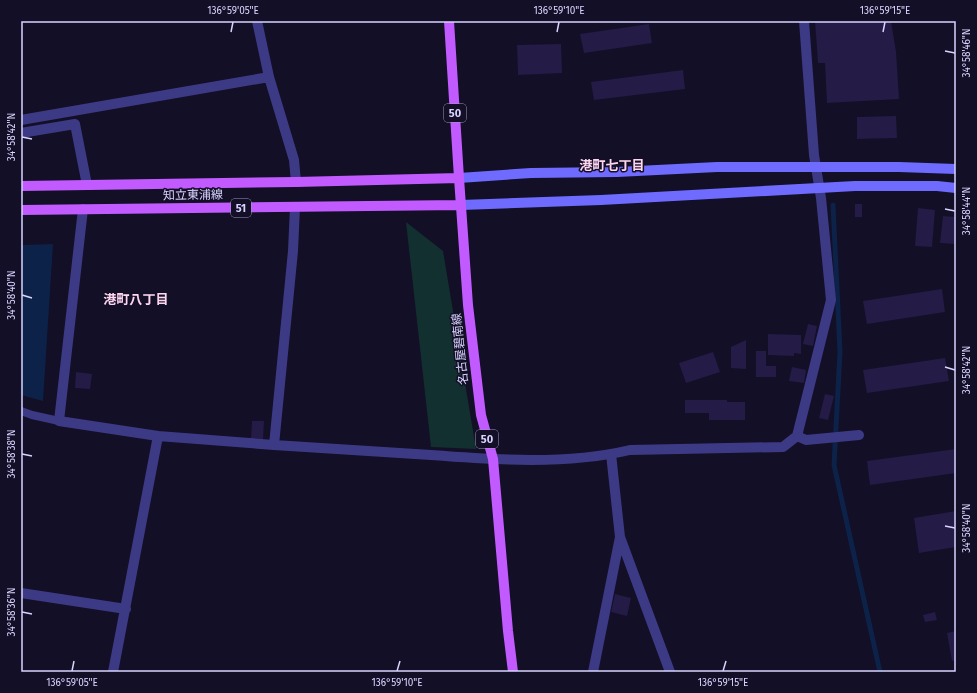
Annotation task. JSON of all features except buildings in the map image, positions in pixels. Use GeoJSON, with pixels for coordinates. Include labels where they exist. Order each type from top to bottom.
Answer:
{"type":"FeatureCollection","features":[{"type":"Feature","properties":{"kind":"main road","name":"名古屋碧南線"},"geometry":{"type":"LineString","coordinates":[[449,21],[458,178],[468,305],[480,415],[493,460],[513,672]]}},
{"type":"Feature","properties":{"kind":"main road","name":"知立東浦線"},"geometry":{"type":"LineString","coordinates":[[21,186],[458,178]]}},
{"type":"Feature","properties":{"kind":"main road","name":"知立東浦線"},"geometry":{"type":"LineString","coordinates":[[21,210],[461,206]]}},
{"type":"Feature","properties":{"kind":"street"},"geometry":{"type":"LineString","coordinates":[[257,21],[270,77],[294,160],[296,182]]}},
{"type":"Feature","properties":{"kind":"street"},"geometry":{"type":"LineString","coordinates":[[84,209],[59,420],[158,436],[493,460],[579,458],[630,450],[783,446],[797,436],[831,300],[819,188],[815,167],[804,21]]}},
{"type":"Feature","properties":{"kind":"street"},"geometry":{"type":"LineString","coordinates":[[21,120],[270,77]]}},
{"type":"Feature","properties":{"kind":"street"},"geometry":{"type":"LineString","coordinates":[[21,133],[75,124],[87,185]]}},
{"type":"Feature","properties":{"kind":"street"},"geometry":{"type":"LineString","coordinates":[[458,178],[531,173],[617,172],[717,167],[956,169]]}},
{"type":"Feature","properties":{"kind":"street"},"geometry":{"type":"LineString","coordinates":[[461,206],[855,186],[937,186],[956,188]]}},
{"type":"Feature","properties":{"kind":"street"},"geometry":{"type":"LineString","coordinates":[[274,445],[293,251],[295,207]]}},
{"type":"Feature","properties":{"kind":"street"},"geometry":{"type":"LineString","coordinates":[[797,436],[806,440],[859,435]]}},
{"type":"Feature","properties":{"kind":"street"},"geometry":{"type":"LineString","coordinates":[[113,672],[158,436]]}},
{"type":"Feature","properties":{"kind":"street"},"geometry":{"type":"LineString","coordinates":[[611,454],[620,537],[670,672]]}},
{"type":"Feature","properties":{"kind":"street"},"geometry":{"type":"LineString","coordinates":[[593,672],[620,537]]}},
{"type":"Feature","properties":{"kind":"street"},"geometry":{"type":"LineString","coordinates":[[21,593],[126,609]]}},
{"type":"Feature","properties":{"kind":"lane"},"geometry":{"type":"LineString","coordinates":[[21,411],[32,415],[59,420]]}},
{"type":"Feature","properties":{"kind":"green space"},"geometry":{"type":"Polygon","coordinates":[[[406,222],[443,251],[476,449],[431,447],[406,222]]]}},
{"type":"Feature","properties":{"kind":"water"},"geometry":{"type":"Polygon","coordinates":[[[53,244],[43,401],[21,395],[21,245],[53,244]]]}},
{"type":"Feature","properties":{"kind":"waterway"},"geometry":{"type":"LineString","coordinates":[[833,205],[840,352],[834,465],[880,672]]}},
{"type":"Feature","properties":{"kind":"district","name":"港町七丁目"},"geometry":{"type":"Point","coordinates":[612,165]}},
{"type":"Feature","properties":{"kind":"district","name":"港町八丁目"},"geometry":{"type":"Point","coordinates":[136,299]}}]}
